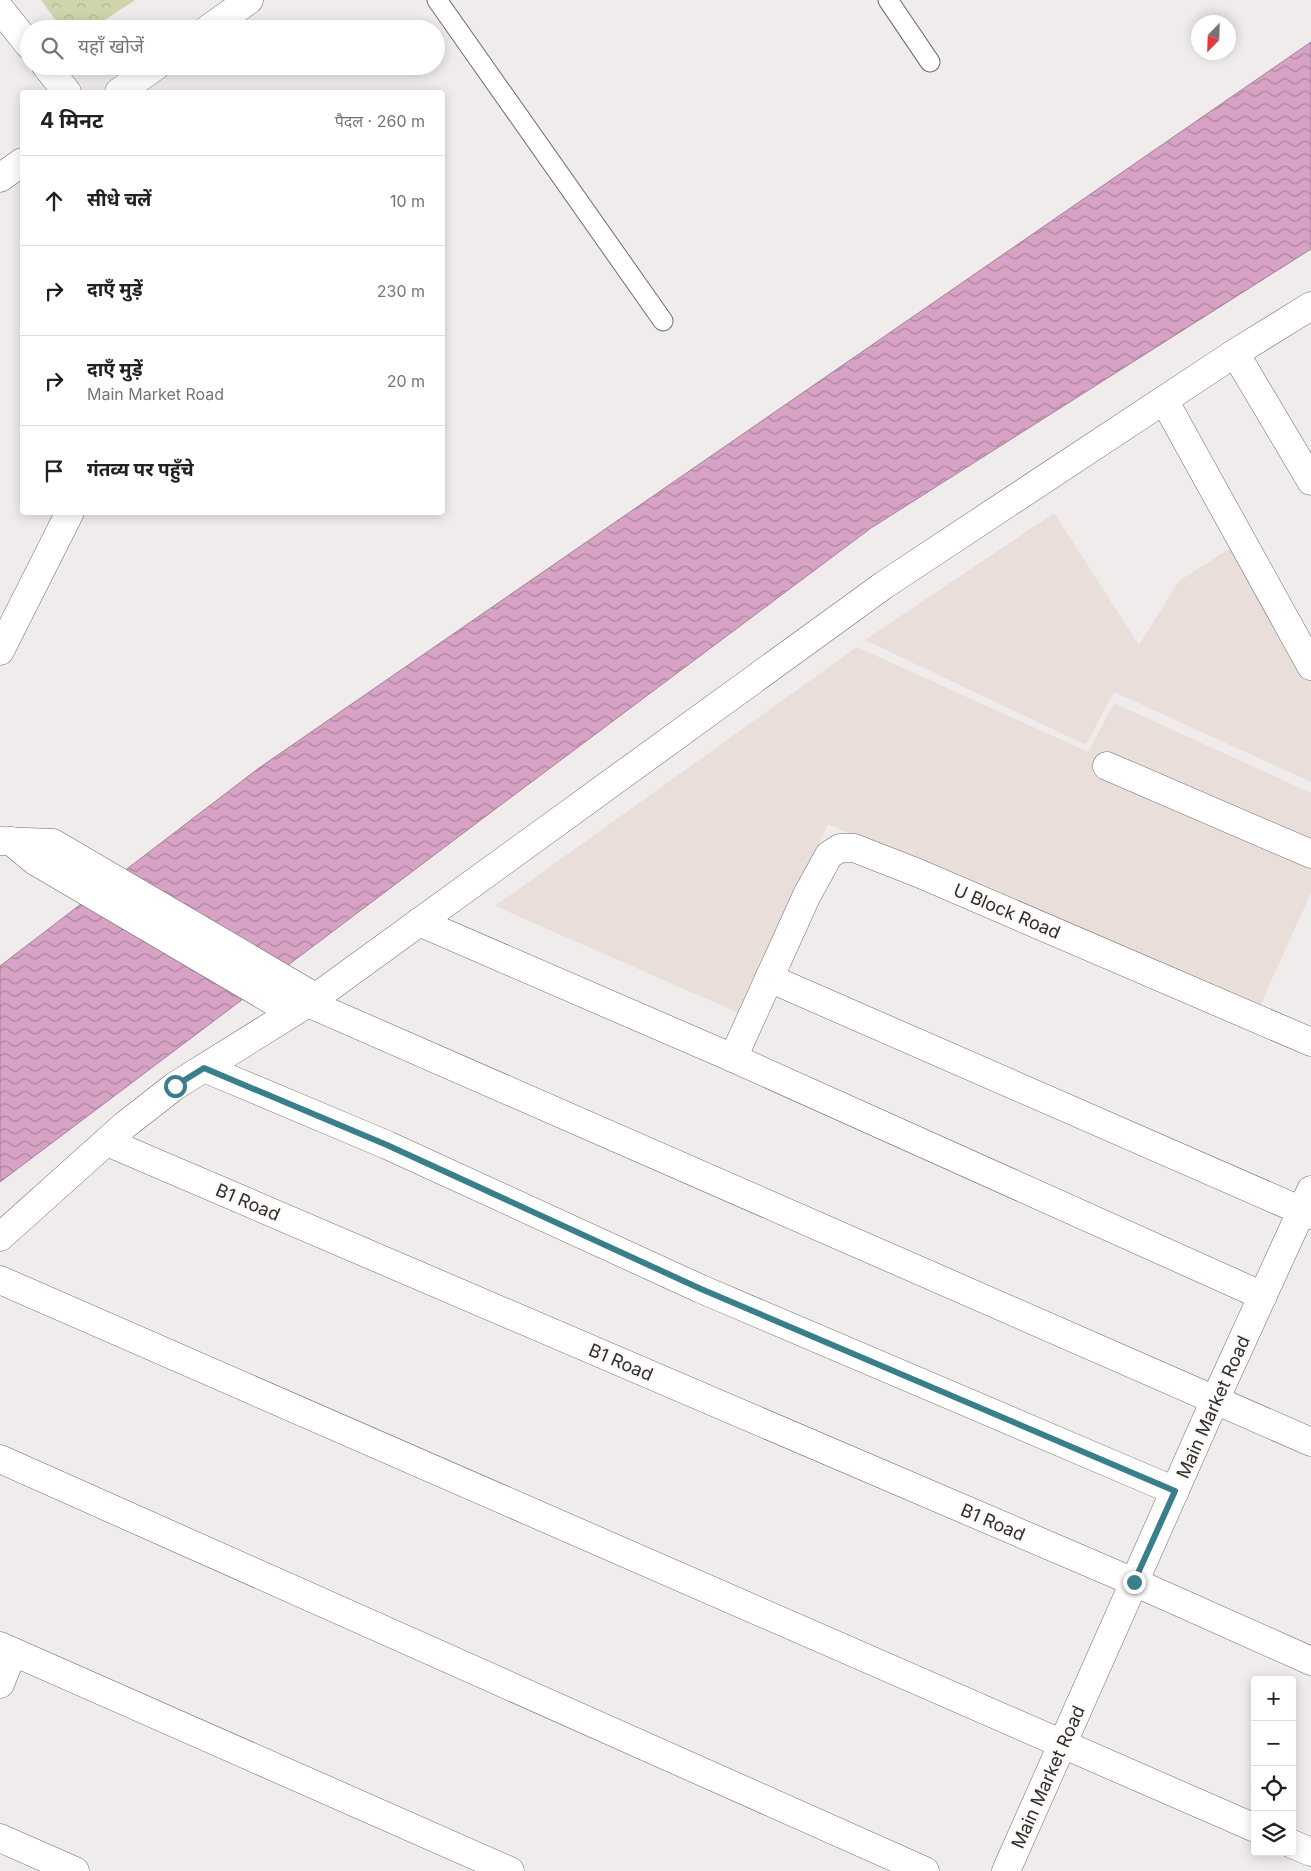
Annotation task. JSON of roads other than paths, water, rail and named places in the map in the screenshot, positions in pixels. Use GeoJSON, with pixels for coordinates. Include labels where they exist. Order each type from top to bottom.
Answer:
{"type":"FeatureCollection","features":[{"type":"Feature","properties":{"kind":"street"},"geometry":{"type":"LineString","coordinates":[[221,20],[249,0]]}},
{"type":"Feature","properties":{"kind":"street"},"geometry":{"type":"LineString","coordinates":[[0,9],[20,34]]}},
{"type":"Feature","properties":{"kind":"street"},"geometry":{"type":"LineString","coordinates":[[53,75],[65,90]]}},
{"type":"Feature","properties":{"kind":"street"},"geometry":{"type":"LineString","coordinates":[[122,90],[143,75]]}},
{"type":"Feature","properties":{"kind":"street"},"geometry":{"type":"LineString","coordinates":[[0,178],[20,163]]}},
{"type":"Feature","properties":{"kind":"street"},"geometry":{"type":"LineString","coordinates":[[0,1237],[125,1124],[175,1086],[204,1068],[301,999],[419,922],[884,585],[1235,353],[1311,306]]}},
{"type":"Feature","properties":{"kind":"street"},"geometry":{"type":"LineString","coordinates":[[1235,353],[1311,480]]}},
{"type":"Feature","properties":{"kind":"street"},"geometry":{"type":"LineString","coordinates":[[1164,400],[1311,666]]}},
{"type":"Feature","properties":{"kind":"street"},"geometry":{"type":"LineString","coordinates":[[0,650],[68,515]]}},
{"type":"Feature","properties":{"kind":"street"},"geometry":{"type":"LineString","coordinates":[[1107,766],[1311,854]]}},
{"type":"Feature","properties":{"kind":"street"},"geometry":{"type":"LineString","coordinates":[[5,841],[44,852],[301,999],[1311,1442]]}},
{"type":"Feature","properties":{"kind":"street","name":"U Block Road"},"geometry":{"type":"LineString","coordinates":[[733,1058],[807,895],[829,855],[840,848],[854,848],[927,877],[1311,1042]]}},
{"type":"Feature","properties":{"kind":"street"},"geometry":{"type":"LineString","coordinates":[[44,852],[268,999],[301,999]]}},
{"type":"Feature","properties":{"kind":"street"},"geometry":{"type":"LineString","coordinates":[[419,922],[733,1058],[1263,1296]]}},
{"type":"Feature","properties":{"kind":"street"},"geometry":{"type":"LineString","coordinates":[[769,978],[1308,1205]]}},
{"type":"Feature","properties":{"kind":"street"},"geometry":{"type":"LineString","coordinates":[[204,1068],[387,1145],[701,1289],[1175,1491]]}},
{"type":"Feature","properties":{"kind":"street","name":"B1 Road"},"geometry":{"type":"LineString","coordinates":[[107,1142],[1134,1582],[1311,1661]]}},
{"type":"Feature","properties":{"kind":"street","name":"Main Market Road"},"geometry":{"type":"LineString","coordinates":[[1006,1871],[1215,1400],[1308,1205]]}},
{"type":"Feature","properties":{"kind":"street"},"geometry":{"type":"LineString","coordinates":[[0,1280],[1251,1826]]}},
{"type":"Feature","properties":{"kind":"street"},"geometry":{"type":"LineString","coordinates":[[0,1459],[924,1871]]}},
{"type":"Feature","properties":{"kind":"street"},"geometry":{"type":"LineString","coordinates":[[0,1684],[7,1650],[510,1871]]}},
{"type":"Feature","properties":{"kind":"street"},"geometry":{"type":"LineString","coordinates":[[0,1838],[74,1871]]}},
{"type":"Feature","properties":{"kind":"street"},"geometry":{"type":"LineString","coordinates":[[1296,1846],[1311,1852]]}},
{"type":"Feature","properties":{"kind":"lane"},"geometry":{"type":"LineString","coordinates":[[437,0],[663,321]]}},
{"type":"Feature","properties":{"kind":"lane"},"geometry":{"type":"LineString","coordinates":[[888,0],[930,62]]}},
{"type":"Feature","properties":{"kind":"water"},"geometry":{"type":"Polygon","coordinates":[[[1311,42],[1311,249],[871,528],[0,1182],[0,966],[259,768],[1311,42]]]}}]}
